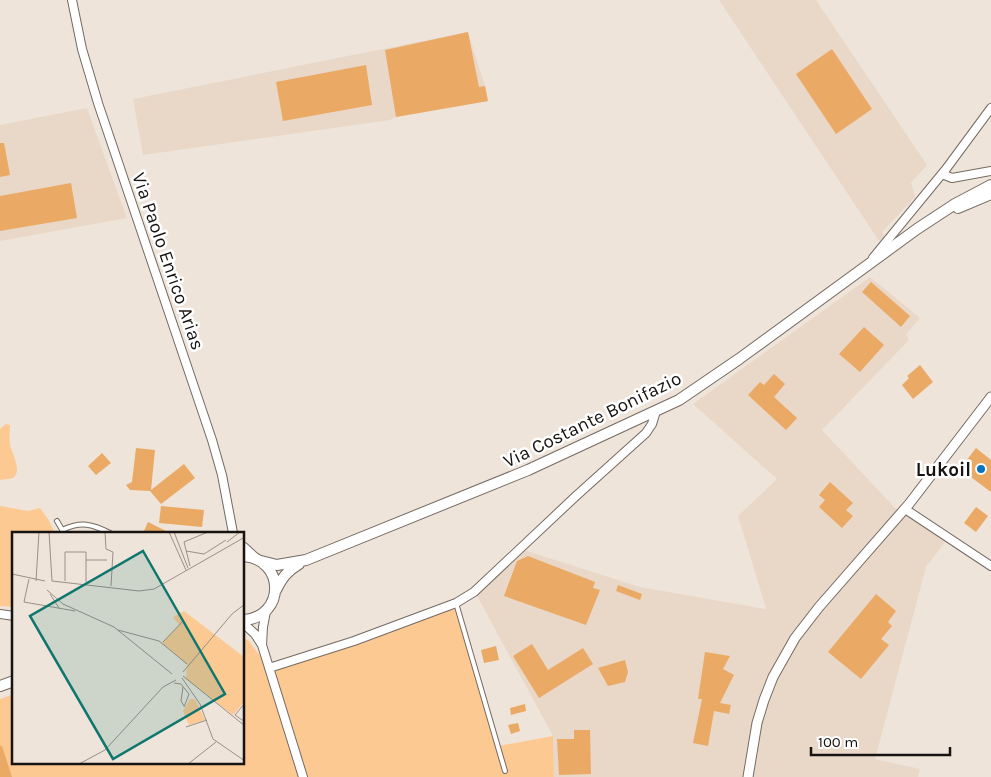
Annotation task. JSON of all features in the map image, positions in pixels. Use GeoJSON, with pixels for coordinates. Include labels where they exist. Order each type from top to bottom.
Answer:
{"type":"FeatureCollection","features":[{"type":"Feature","properties":{"kind":"main road"},"geometry":{"type":"LineString","coordinates":[[917,229],[955,204],[991,185]]}},
{"type":"Feature","properties":{"kind":"main road"},"geometry":{"type":"LineString","coordinates":[[917,229],[991,194]]}},
{"type":"Feature","properties":{"kind":"main road","name":"Via Costante Bonifazio"},"geometry":{"type":"LineString","coordinates":[[306,560],[528,470],[679,400],[739,359],[870,261],[917,229]]}},
{"type":"Feature","properties":{"kind":"main road"},"geometry":{"type":"LineString","coordinates":[[245,556],[277,565],[306,560]]}},
{"type":"Feature","properties":{"kind":"main road"},"geometry":{"type":"LineString","coordinates":[[245,620],[258,616],[266,611],[274,598],[274,577],[259,560]]}},
{"type":"Feature","properties":{"kind":"main road"},"geometry":{"type":"LineString","coordinates":[[275,591],[288,571],[306,560]]}},
{"type":"Feature","properties":{"kind":"main road"},"geometry":{"type":"LineString","coordinates":[[0,686],[12,682]]}},
{"type":"Feature","properties":{"kind":"street","name":"Via Paolo Enrico Arias"},"geometry":{"type":"LineString","coordinates":[[72,0],[82,49],[98,104],[212,440],[222,475],[233,532]]}},
{"type":"Feature","properties":{"kind":"street"},"geometry":{"type":"LineString","coordinates":[[870,261],[942,174],[991,108]]}},
{"type":"Feature","properties":{"kind":"street"},"geometry":{"type":"LineString","coordinates":[[942,174],[952,178],[991,171]]}},
{"type":"Feature","properties":{"kind":"street"},"geometry":{"type":"LineString","coordinates":[[748,777],[757,723],[773,677],[786,652],[819,607],[905,510],[991,397]]}},
{"type":"Feature","properties":{"kind":"street"},"geometry":{"type":"LineString","coordinates":[[269,668],[354,641],[456,603],[474,592],[646,433],[652,424],[656,411]]}},
{"type":"Feature","properties":{"kind":"street"},"geometry":{"type":"LineString","coordinates":[[905,510],[991,566]]}},
{"type":"Feature","properties":{"kind":"street"},"geometry":{"type":"LineString","coordinates":[[245,548],[259,560]]}},
{"type":"Feature","properties":{"kind":"street"},"geometry":{"type":"LineString","coordinates":[[262,645],[266,611]]}},
{"type":"Feature","properties":{"kind":"street"},"geometry":{"type":"LineString","coordinates":[[245,625],[262,645],[303,777]]}},
{"type":"Feature","properties":{"kind":"lane"},"geometry":{"type":"LineString","coordinates":[[57,521],[63,532],[75,524],[99,527],[108,532]]}},
{"type":"Feature","properties":{"kind":"lane"},"geometry":{"type":"LineString","coordinates":[[456,603],[505,771]]}},
{"type":"Feature","properties":{"kind":"shaded area"},"geometry":{"type":"Polygon","coordinates":[[[719,0],[816,0],[927,165],[911,183],[915,197],[882,232],[885,237],[879,241],[719,0]]]}},
{"type":"Feature","properties":{"kind":"shaded area"},"geometry":{"type":"Polygon","coordinates":[[[468,32],[488,101],[396,117],[390,120],[143,155],[133,99],[468,32]]]}},
{"type":"Feature","properties":{"kind":"shaded area"},"geometry":{"type":"Polygon","coordinates":[[[87,108],[127,218],[0,241],[0,125],[87,108]]]}},
{"type":"Feature","properties":{"kind":"shaded area"},"geometry":{"type":"Polygon","coordinates":[[[870,277],[920,318],[906,334],[909,340],[822,430],[895,508],[945,542],[926,567],[875,759],[920,769],[918,777],[554,777],[553,736],[476,594],[524,550],[640,587],[766,609],[738,516],[777,479],[693,404],[870,277]]]}},
{"type":"Feature","properties":{"kind":"shaded area"},"geometry":{"type":"Polygon","coordinates":[[[6,424],[10,425],[10,445],[16,461],[17,473],[10,479],[0,480],[0,429],[6,424]]]}},
{"type":"Feature","properties":{"kind":"shaded area"},"geometry":{"type":"Polygon","coordinates":[[[0,506],[28,511],[40,508],[54,532],[12,532],[12,607],[0,606],[0,506]]]}},
{"type":"Feature","properties":{"kind":"shaded area"},"geometry":{"type":"Polygon","coordinates":[[[456,603],[498,746],[553,736],[554,777],[0,777],[0,699],[12,695],[12,764],[245,764],[245,639],[249,641],[269,668],[456,603]]]}},
{"type":"Feature","properties":{"kind":"building"},"geometry":{"type":"Polygon","coordinates":[[[468,32],[479,87],[485,86],[488,101],[396,117],[385,50],[468,32]]]}},
{"type":"Feature","properties":{"kind":"building"},"geometry":{"type":"Polygon","coordinates":[[[832,49],[872,109],[836,134],[796,74],[832,49]]]}},
{"type":"Feature","properties":{"kind":"building"},"geometry":{"type":"Polygon","coordinates":[[[366,65],[372,105],[283,121],[276,82],[366,65]]]}},
{"type":"Feature","properties":{"kind":"building"},"geometry":{"type":"Polygon","coordinates":[[[0,143],[4,143],[10,175],[0,177],[0,143]]]}},
{"type":"Feature","properties":{"kind":"building"},"geometry":{"type":"Polygon","coordinates":[[[71,183],[77,218],[0,231],[0,196],[71,183]]]}},
{"type":"Feature","properties":{"kind":"building"},"geometry":{"type":"Polygon","coordinates":[[[871,282],[910,316],[901,327],[862,292],[871,282]]]}},
{"type":"Feature","properties":{"kind":"building"},"geometry":{"type":"Polygon","coordinates":[[[864,327],[884,345],[860,372],[839,354],[864,327]]]}},
{"type":"Feature","properties":{"kind":"building"},"geometry":{"type":"Polygon","coordinates":[[[920,365],[933,382],[913,399],[902,385],[909,378],[907,376],[920,365]]]}},
{"type":"Feature","properties":{"kind":"building"},"geometry":{"type":"Polygon","coordinates":[[[774,374],[785,384],[774,397],[797,418],[786,430],[748,395],[760,382],[764,385],[774,374]]]}},
{"type":"Feature","properties":{"kind":"building"},"geometry":{"type":"Polygon","coordinates":[[[136,448],[155,450],[151,490],[184,464],[195,478],[161,504],[150,491],[130,490],[126,485],[132,482],[136,448]]]}},
{"type":"Feature","properties":{"kind":"building"},"geometry":{"type":"Polygon","coordinates":[[[976,448],[991,460],[991,492],[960,469],[976,448]]]}},
{"type":"Feature","properties":{"kind":"building"},"geometry":{"type":"Polygon","coordinates":[[[102,453],[111,463],[96,475],[88,466],[102,453]]]}},
{"type":"Feature","properties":{"kind":"building"},"geometry":{"type":"Polygon","coordinates":[[[830,482],[853,503],[846,510],[853,516],[842,528],[819,507],[825,500],[819,495],[830,482]]]}},
{"type":"Feature","properties":{"kind":"building"},"geometry":{"type":"Polygon","coordinates":[[[161,506],[204,510],[202,527],[159,523],[161,506]]]}},
{"type":"Feature","properties":{"kind":"building"},"geometry":{"type":"Polygon","coordinates":[[[976,507],[988,516],[976,532],[964,523],[976,507]]]}},
{"type":"Feature","properties":{"kind":"building"},"geometry":{"type":"Polygon","coordinates":[[[148,522],[168,532],[143,532],[148,522]]]}},
{"type":"Feature","properties":{"kind":"building"},"geometry":{"type":"Polygon","coordinates":[[[528,556],[595,582],[593,588],[600,590],[586,625],[504,596],[517,561],[528,556]]]}},
{"type":"Feature","properties":{"kind":"building"},"geometry":{"type":"Polygon","coordinates":[[[618,585],[642,594],[640,600],[616,591],[618,585]]]}},
{"type":"Feature","properties":{"kind":"building"},"geometry":{"type":"Polygon","coordinates":[[[876,594],[896,611],[888,622],[892,626],[881,639],[889,645],[861,679],[828,652],[876,594]]]}},
{"type":"Feature","properties":{"kind":"building"},"geometry":{"type":"Polygon","coordinates":[[[532,644],[548,670],[583,648],[593,664],[539,698],[513,656],[532,644]]]}},
{"type":"Feature","properties":{"kind":"building"},"geometry":{"type":"Polygon","coordinates":[[[496,646],[499,660],[484,663],[481,650],[496,646]]]}},
{"type":"Feature","properties":{"kind":"building"},"geometry":{"type":"Polygon","coordinates":[[[705,652],[730,656],[723,669],[734,675],[720,703],[731,705],[729,714],[714,711],[708,746],[693,743],[702,699],[698,699],[705,652]]]}},
{"type":"Feature","properties":{"kind":"building"},"geometry":{"type":"Polygon","coordinates":[[[625,660],[628,672],[625,682],[608,686],[598,668],[625,660]]]}},
{"type":"Feature","properties":{"kind":"building"},"geometry":{"type":"Polygon","coordinates":[[[525,704],[526,711],[511,715],[510,708],[525,704]]]}},
{"type":"Feature","properties":{"kind":"building"},"geometry":{"type":"Polygon","coordinates":[[[518,723],[520,731],[511,734],[508,725],[518,723]]]}},
{"type":"Feature","properties":{"kind":"building"},"geometry":{"type":"Polygon","coordinates":[[[574,730],[590,730],[591,774],[559,775],[557,739],[574,739],[574,730]]]}},
{"type":"Feature","properties":{"kind":"building"},"geometry":{"type":"Polygon","coordinates":[[[0,746],[2,746],[12,777],[0,777],[0,746]]]}},
{"type":"Feature","properties":{"kind":"place","name":"Lukoil"},"geometry":{"type":"Point","coordinates":[981,469]}}]}
